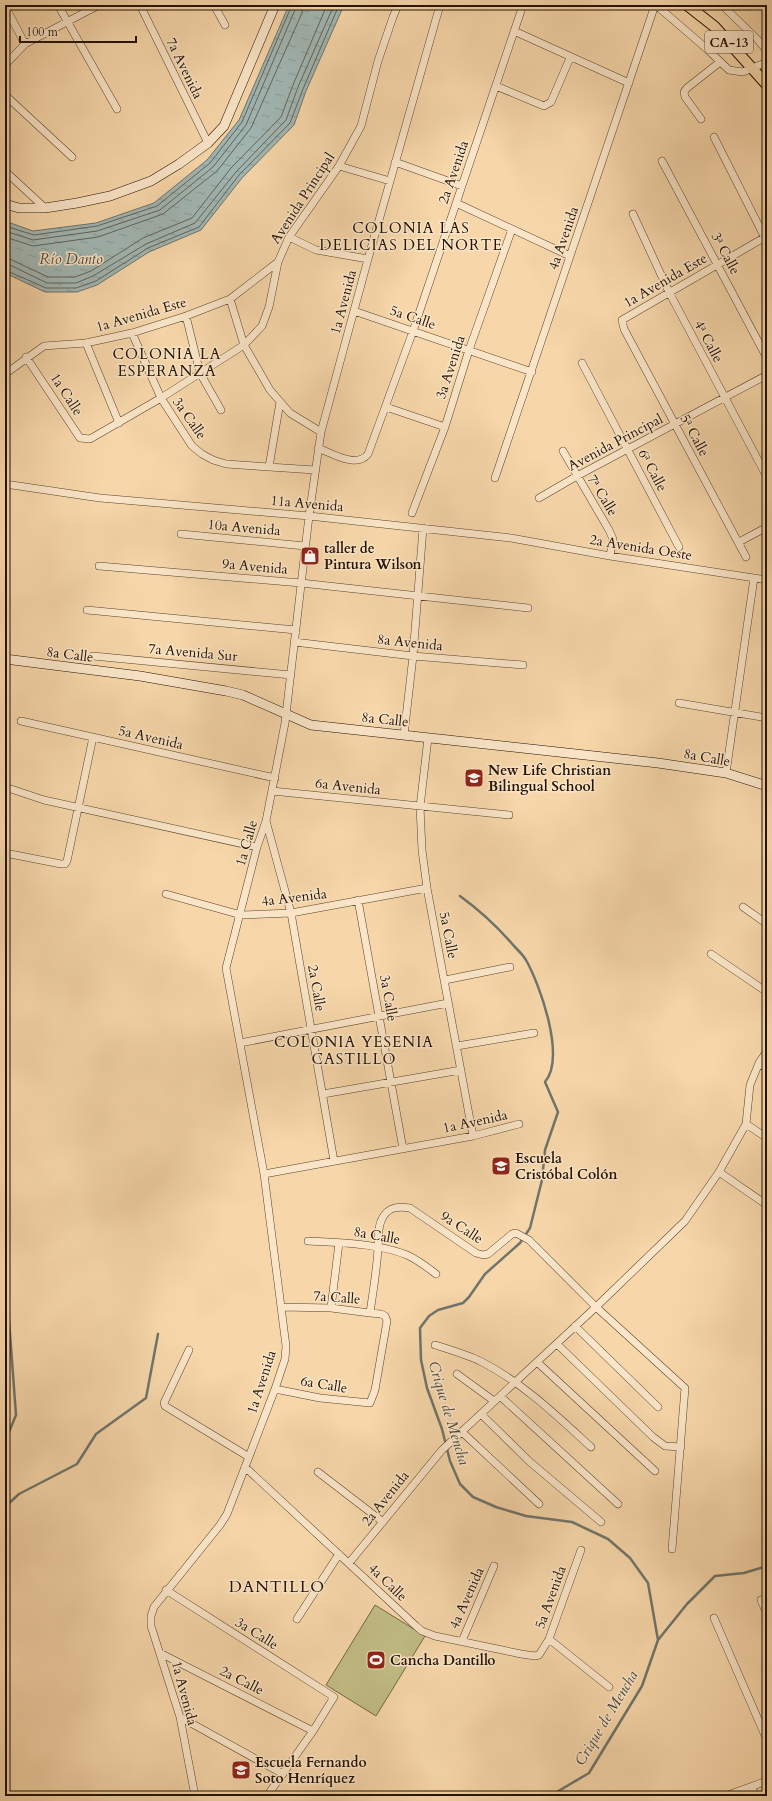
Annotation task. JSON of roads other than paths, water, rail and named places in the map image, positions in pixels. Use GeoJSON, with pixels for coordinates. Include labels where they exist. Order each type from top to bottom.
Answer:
{"type":"FeatureCollection","features":[{"type":"Feature","properties":{"kind":"main road","name":"CA-13"},"geometry":{"type":"LineString","coordinates":[[687,5],[715,27],[767,85]]}},
{"type":"Feature","properties":{"kind":"street"},"geometry":{"type":"LineString","coordinates":[[58,5],[117,109]]}},
{"type":"Feature","properties":{"kind":"street"},"geometry":{"type":"LineString","coordinates":[[5,65],[25,44],[99,5]]}},
{"type":"Feature","properties":{"kind":"street","name":"7a Avenida"},"geometry":{"type":"LineString","coordinates":[[140,5],[208,143]]}},
{"type":"Feature","properties":{"kind":"street"},"geometry":{"type":"LineString","coordinates":[[214,5],[225,25]]}},
{"type":"Feature","properties":{"kind":"street"},"geometry":{"type":"LineString","coordinates":[[5,204],[19,208],[45,208],[110,196],[151,182],[208,143],[224,126],[274,5]]}},
{"type":"Feature","properties":{"kind":"street","name":"Avenida Principal"},"geometry":{"type":"LineString","coordinates":[[90,439],[161,398],[244,345],[262,326],[269,307],[278,262],[289,237],[339,166],[361,126],[378,61],[398,5]]}},
{"type":"Feature","properties":{"kind":"street","name":"1a Avenida"},"geometry":{"type":"LineString","coordinates":[[309,516],[321,432],[395,162],[440,5]]}},
{"type":"Feature","properties":{"kind":"street","name":"2a Avenida"},"geometry":{"type":"LineString","coordinates":[[318,448],[354,461],[364,459],[368,454],[413,331],[523,5]]}},
{"type":"Feature","properties":{"kind":"street"},"geometry":{"type":"LineString","coordinates":[[655,5],[707,49],[729,70],[734,72],[743,72],[767,62]]}},
{"type":"Feature","properties":{"kind":"street","name":"4a Avenida"},"geometry":{"type":"LineString","coordinates":[[495,478],[655,5]]}},
{"type":"Feature","properties":{"kind":"street"},"geometry":{"type":"LineString","coordinates":[[722,5],[758,40],[767,51]]}},
{"type":"Feature","properties":{"kind":"street"},"geometry":{"type":"LineString","coordinates":[[5,6],[25,44]]}},
{"type":"Feature","properties":{"kind":"street"},"geometry":{"type":"LineString","coordinates":[[514,31],[570,58],[629,83]]}},
{"type":"Feature","properties":{"kind":"street"},"geometry":{"type":"LineString","coordinates":[[496,86],[544,106],[551,102],[570,58]]}},
{"type":"Feature","properties":{"kind":"street"},"geometry":{"type":"LineString","coordinates":[[700,119],[684,97],[684,92],[720,62]]}},
{"type":"Feature","properties":{"kind":"street"},"geometry":{"type":"LineString","coordinates":[[5,95],[72,157]]}},
{"type":"Feature","properties":{"kind":"street"},"geometry":{"type":"LineString","coordinates":[[714,137],[766,238]]}},
{"type":"Feature","properties":{"kind":"street","name":"3ª Calle"},"geometry":{"type":"LineString","coordinates":[[662,161],[767,358]]}},
{"type":"Feature","properties":{"kind":"street"},"geometry":{"type":"LineString","coordinates":[[395,162],[462,186]]}},
{"type":"Feature","properties":{"kind":"street"},"geometry":{"type":"LineString","coordinates":[[339,166],[390,181]]}},
{"type":"Feature","properties":{"kind":"street"},"geometry":{"type":"LineString","coordinates":[[5,171],[45,208]]}},
{"type":"Feature","properties":{"kind":"street"},"geometry":{"type":"LineString","coordinates":[[456,203],[570,256]]}},
{"type":"Feature","properties":{"kind":"street","name":"4ª Calle"},"geometry":{"type":"LineString","coordinates":[[633,214],[669,292],[767,478]]}},
{"type":"Feature","properties":{"kind":"street","name":"3a Avenida"},"geometry":{"type":"LineString","coordinates":[[412,513],[445,427],[469,350],[512,229]]}},
{"type":"Feature","properties":{"kind":"street"},"geometry":{"type":"LineString","coordinates":[[289,237],[316,250],[368,260]]}},
{"type":"Feature","properties":{"kind":"street","name":"1a Avenida Este"},"geometry":{"type":"LineString","coordinates":[[623,325],[622,320],[626,317],[766,238]]}},
{"type":"Feature","properties":{"kind":"street","name":"1a Avenida Este"},"geometry":{"type":"LineString","coordinates":[[5,374],[26,357],[44,346],[86,343],[132,333],[186,316],[230,298],[278,262]]}},
{"type":"Feature","properties":{"kind":"street"},"geometry":{"type":"LineString","coordinates":[[230,298],[244,345],[270,390],[290,414],[321,432]]}},
{"type":"Feature","properties":{"kind":"street","name":"5a Calle"},"geometry":{"type":"LineString","coordinates":[[354,311],[532,372]]}},
{"type":"Feature","properties":{"kind":"street"},"geometry":{"type":"LineString","coordinates":[[186,316],[200,372],[221,410]]}},
{"type":"Feature","properties":{"kind":"street","name":"5ª Calle"},"geometry":{"type":"LineString","coordinates":[[623,325],[746,557]]}},
{"type":"Feature","properties":{"kind":"street","name":"3a Calle"},"geometry":{"type":"LineString","coordinates":[[132,333],[161,398],[192,446],[202,454],[213,460],[226,464],[315,470]]}},
{"type":"Feature","properties":{"kind":"street"},"geometry":{"type":"LineString","coordinates":[[86,343],[119,423]]}},
{"type":"Feature","properties":{"kind":"street","name":"1a Calle"},"geometry":{"type":"LineString","coordinates":[[26,357],[80,438],[90,439]]}},
{"type":"Feature","properties":{"kind":"street","name":"6ª Calle"},"geometry":{"type":"LineString","coordinates":[[582,363],[679,547]]}},
{"type":"Feature","properties":{"kind":"street","name":"Avenida Principal"},"geometry":{"type":"LineString","coordinates":[[539,498],[576,476],[767,375]]}},
{"type":"Feature","properties":{"kind":"street"},"geometry":{"type":"LineString","coordinates":[[269,467],[280,402]]}},
{"type":"Feature","properties":{"kind":"street"},"geometry":{"type":"LineString","coordinates":[[386,406],[445,427]]}},
{"type":"Feature","properties":{"kind":"street","name":"7ª Calle"},"geometry":{"type":"LineString","coordinates":[[563,451],[576,476],[609,530],[612,539],[610,556]]}},
{"type":"Feature","properties":{"kind":"street","name":"11a Avenida"},"geometry":{"type":"LineString","coordinates":[[5,484],[100,498],[309,516],[511,538]]}},
{"type":"Feature","properties":{"kind":"street","name":"1a Calle"},"geometry":{"type":"LineString","coordinates":[[264,1174],[226,968],[241,915],[257,847],[266,821],[275,778],[286,714],[309,516]]}},
{"type":"Feature","properties":{"kind":"street"},"geometry":{"type":"LineString","coordinates":[[739,542],[767,527]]}},
{"type":"Feature","properties":{"kind":"street"},"geometry":{"type":"LineString","coordinates":[[404,735],[413,656],[422,528]]}},
{"type":"Feature","properties":{"kind":"street","name":"10a Avenida"},"geometry":{"type":"LineString","coordinates":[[181,534],[305,546]]}},
{"type":"Feature","properties":{"kind":"street","name":"2a Avenida Oeste"},"geometry":{"type":"LineString","coordinates":[[511,538],[610,556],[767,580]]}},
{"type":"Feature","properties":{"kind":"street","name":"9a Avenida"},"geometry":{"type":"LineString","coordinates":[[99,566],[301,583],[528,608]]}},
{"type":"Feature","properties":{"kind":"street"},"geometry":{"type":"LineString","coordinates":[[726,772],[754,578]]}},
{"type":"Feature","properties":{"kind":"street"},"geometry":{"type":"LineString","coordinates":[[87,610],[296,630]]}},
{"type":"Feature","properties":{"kind":"street","name":"8a Avenida"},"geometry":{"type":"LineString","coordinates":[[294,642],[413,656],[523,665]]}},
{"type":"Feature","properties":{"kind":"street","name":"7a Avenida Sur"},"geometry":{"type":"LineString","coordinates":[[93,656],[291,675]]}},
{"type":"Feature","properties":{"kind":"street","name":"8a Calle"},"geometry":{"type":"LineString","coordinates":[[5,660],[140,676],[226,691],[243,695],[311,725],[658,763],[726,772],[767,786]]}},
{"type":"Feature","properties":{"kind":"street"},"geometry":{"type":"LineString","coordinates":[[678,703],[767,718]]}},
{"type":"Feature","properties":{"kind":"street","name":"5a Avenida"},"geometry":{"type":"LineString","coordinates":[[21,721],[275,778]]}},
{"type":"Feature","properties":{"kind":"street"},"geometry":{"type":"LineString","coordinates":[[5,853],[65,864],[67,861],[93,738]]}},
{"type":"Feature","properties":{"kind":"street","name":"5a Calle"},"geometry":{"type":"LineString","coordinates":[[428,738],[420,807],[422,850],[427,888],[473,1136]]}},
{"type":"Feature","properties":{"kind":"street"},"geometry":{"type":"LineString","coordinates":[[11,789],[33,797],[257,847]]}},
{"type":"Feature","properties":{"kind":"street","name":"6a Avenida"},"geometry":{"type":"LineString","coordinates":[[272,791],[420,807]]}},
{"type":"Feature","properties":{"kind":"street"},"geometry":{"type":"LineString","coordinates":[[420,807],[509,815]]}},
{"type":"Feature","properties":{"kind":"street","name":"2a Calle"},"geometry":{"type":"LineString","coordinates":[[266,821],[291,913],[334,1161]]}},
{"type":"Feature","properties":{"kind":"street","name":"4a Avenida"},"geometry":{"type":"LineString","coordinates":[[166,894],[241,915],[291,913],[427,888]]}},
{"type":"Feature","properties":{"kind":"street","name":"3a Calle"},"geometry":{"type":"LineString","coordinates":[[358,900],[403,1149]]}},
{"type":"Feature","properties":{"kind":"street"},"geometry":{"type":"LineString","coordinates":[[743,907],[767,924]]}},
{"type":"Feature","properties":{"kind":"street"},"geometry":{"type":"LineString","coordinates":[[711,954],[767,992]]}},
{"type":"Feature","properties":{"kind":"street"},"geometry":{"type":"LineString","coordinates":[[445,980],[510,968]]}},
{"type":"Feature","properties":{"kind":"street"},"geometry":{"type":"LineString","coordinates":[[240,1043],[448,1003]]}},
{"type":"Feature","properties":{"kind":"street"},"geometry":{"type":"LineString","coordinates":[[457,1046],[534,1033]]}},
{"type":"Feature","properties":{"kind":"street"},"geometry":{"type":"LineString","coordinates":[[767,1051],[759,1063],[750,1085],[746,1124],[719,1172],[767,1205]]}},
{"type":"Feature","properties":{"kind":"street"},"geometry":{"type":"LineString","coordinates":[[759,1063],[767,1069]]}},
{"type":"Feature","properties":{"kind":"street"},"geometry":{"type":"LineString","coordinates":[[323,1094],[461,1070]]}},
{"type":"Feature","properties":{"kind":"street","name":"1a Avenida"},"geometry":{"type":"LineString","coordinates":[[195,1796],[180,1717],[150,1619],[154,1607],[166,1590],[220,1525],[227,1514],[275,1389],[285,1358],[286,1346],[264,1174],[473,1136],[519,1124]]}},
{"type":"Feature","properties":{"kind":"street"},"geometry":{"type":"LineString","coordinates":[[746,1124],[767,1138]]}},
{"type":"Feature","properties":{"kind":"street","name":"2a Avenida"},"geometry":{"type":"LineString","coordinates":[[348,1563],[442,1450],[673,1234],[685,1221],[719,1172]]}},
{"type":"Feature","properties":{"kind":"street","name":"9a Calle"},"geometry":{"type":"LineString","coordinates":[[378,1248],[379,1227],[382,1218],[390,1209],[401,1206],[410,1208],[476,1253],[483,1255],[488,1254],[512,1234],[520,1235],[529,1240],[596,1307]]}},
{"type":"Feature","properties":{"kind":"street","name":"8a Calle"},"geometry":{"type":"LineString","coordinates":[[308,1241],[378,1248],[405,1255],[417,1260],[436,1274]]}},
{"type":"Feature","properties":{"kind":"street"},"geometry":{"type":"LineString","coordinates":[[331,1308],[338,1243]]}},
{"type":"Feature","properties":{"kind":"street"},"geometry":{"type":"LineString","coordinates":[[370,1313],[378,1248]]}},
{"type":"Feature","properties":{"kind":"street"},"geometry":{"type":"LineString","coordinates":[[596,1307],[685,1388],[672,1549]]}},
{"type":"Feature","properties":{"kind":"street","name":"7a Calle"},"geometry":{"type":"LineString","coordinates":[[281,1308],[331,1308],[381,1314],[385,1316],[387,1321],[375,1390],[370,1403]]}},
{"type":"Feature","properties":{"kind":"street"},"geometry":{"type":"LineString","coordinates":[[575,1326],[658,1407]]}},
{"type":"Feature","properties":{"kind":"street"},"geometry":{"type":"LineString","coordinates":[[556,1344],[654,1437],[665,1446],[681,1447]]}},
{"type":"Feature","properties":{"kind":"street"},"geometry":{"type":"LineString","coordinates":[[436,1345],[481,1362],[515,1382],[549,1408],[591,1447]]}},
{"type":"Feature","properties":{"kind":"street"},"geometry":{"type":"LineString","coordinates":[[189,1350],[164,1403],[165,1406],[249,1457]]}},
{"type":"Feature","properties":{"kind":"street"},"geometry":{"type":"LineString","coordinates":[[537,1362],[655,1471]]}},
{"type":"Feature","properties":{"kind":"street"},"geometry":{"type":"LineString","coordinates":[[458,1374],[494,1401]]}},
{"type":"Feature","properties":{"kind":"street","name":"6a Calle"},"geometry":{"type":"LineString","coordinates":[[275,1389],[320,1398],[370,1403]]}},
{"type":"Feature","properties":{"kind":"street"},"geometry":{"type":"LineString","coordinates":[[500,1396],[618,1504]]}},
{"type":"Feature","properties":{"kind":"street"},"geometry":{"type":"LineString","coordinates":[[481,1414],[530,1462],[601,1522]]}},
{"type":"Feature","properties":{"kind":"street"},"geometry":{"type":"LineString","coordinates":[[462,1432],[539,1504]]}},
{"type":"Feature","properties":{"kind":"street","name":"4a Calle"},"geometry":{"type":"LineString","coordinates":[[245,1467],[422,1631],[435,1636],[535,1656],[542,1652]]}},
{"type":"Feature","properties":{"kind":"street"},"geometry":{"type":"LineString","coordinates":[[318,1472],[383,1522]]}},
{"type":"Feature","properties":{"kind":"street","name":"5a Avenida"},"geometry":{"type":"LineString","coordinates":[[542,1652],[549,1638],[581,1550]]}},
{"type":"Feature","properties":{"kind":"street"},"geometry":{"type":"LineString","coordinates":[[297,1619],[339,1554]]}},
{"type":"Feature","properties":{"kind":"street","name":"4a Avenida"},"geometry":{"type":"LineString","coordinates":[[462,1641],[494,1566]]}},
{"type":"Feature","properties":{"kind":"street","name":"3a Calle"},"geometry":{"type":"LineString","coordinates":[[166,1590],[334,1698],[313,1731]]}},
{"type":"Feature","properties":{"kind":"street"},"geometry":{"type":"LineString","coordinates":[[761,1600],[767,1614]]}},
{"type":"Feature","properties":{"kind":"street"},"geometry":{"type":"LineString","coordinates":[[714,1618],[765,1730],[767,1740]]}},
{"type":"Feature","properties":{"kind":"street"},"geometry":{"type":"LineString","coordinates":[[549,1638],[609,1687]]}},
{"type":"Feature","properties":{"kind":"street","name":"2a Calle"},"geometry":{"type":"LineString","coordinates":[[160,1653],[313,1731]]}},
{"type":"Feature","properties":{"kind":"street"},"geometry":{"type":"LineString","coordinates":[[180,1717],[283,1774]]}},
{"type":"Feature","properties":{"kind":"street"},"geometry":{"type":"LineString","coordinates":[[268,1796],[313,1731]]}},
{"type":"Feature","properties":{"kind":"street"},"geometry":{"type":"LineString","coordinates":[[725,1796],[751,1788],[767,1781]]}},
{"type":"Feature","properties":{"kind":"street"},"geometry":{"type":"LineString","coordinates":[[751,1788],[756,1796]]}},
{"type":"Feature","properties":{"kind":"water","name":"Río Danto"},"geometry":{"type":"Polygon","coordinates":[[[289,5],[344,5],[306,91],[294,125],[242,178],[201,230],[149,252],[97,285],[77,292],[45,292],[5,273],[5,221],[33,231],[96,223],[154,203],[207,160],[239,120],[289,5]]]}},
{"type":"Feature","properties":{"kind":"waterway","name":"Crique de Mencha"},"geometry":{"type":"LineString","coordinates":[[460,896],[482,913],[501,932],[523,956],[532,971],[549,1021],[553,1056],[551,1071],[545,1082],[558,1112],[545,1150],[542,1180],[530,1228],[520,1243],[485,1274],[463,1303],[438,1310],[429,1316],[420,1328],[421,1360],[427,1388],[442,1429],[450,1461],[460,1484],[473,1497],[496,1507],[526,1516],[572,1522],[608,1539],[630,1558],[648,1583],[658,1640],[642,1686],[589,1773],[550,1796]]}},
{"type":"Feature","properties":{"kind":"waterway"},"geometry":{"type":"LineString","coordinates":[[5,1287],[7,1293],[16,1415],[5,1442]]}},
{"type":"Feature","properties":{"kind":"waterway"},"geometry":{"type":"LineString","coordinates":[[5,1507],[19,1494],[77,1464],[96,1434],[146,1398],[158,1334]]}},
{"type":"Feature","properties":{"kind":"waterway"},"geometry":{"type":"LineString","coordinates":[[658,1640],[687,1604],[715,1576],[744,1573],[764,1567],[767,1563]]}},
{"type":"Feature","properties":{"kind":"place","name":"taller de Pintura Wilson"},"geometry":{"type":"Point","coordinates":[310,556]}},
{"type":"Feature","properties":{"kind":"place","name":"New Life Christian Bilingual School"},"geometry":{"type":"Point","coordinates":[474,778]}},
{"type":"Feature","properties":{"kind":"place","name":"Escuela Cristóbal Colón"},"geometry":{"type":"Point","coordinates":[501,1166]}},
{"type":"Feature","properties":{"kind":"place","name":"Cancha Dantillo"},"geometry":{"type":"Point","coordinates":[376,1660]}},
{"type":"Feature","properties":{"kind":"place","name":"Escuela Fernando Soto Henríquez"},"geometry":{"type":"Point","coordinates":[241,1770]}},
{"type":"Feature","properties":{"kind":"district","name":"COLONIA LAS DELICIAS DEL NORTE"},"geometry":{"type":"Point","coordinates":[411,236]}},
{"type":"Feature","properties":{"kind":"district","name":"COLONIA LA ESPERANZA"},"geometry":{"type":"Point","coordinates":[167,362]}},
{"type":"Feature","properties":{"kind":"district","name":"COLONIA YESENIA CASTILLO"},"geometry":{"type":"Point","coordinates":[354,1050]}},
{"type":"Feature","properties":{"kind":"district","name":"DANTILLO"},"geometry":{"type":"Point","coordinates":[277,1586]}}]}
